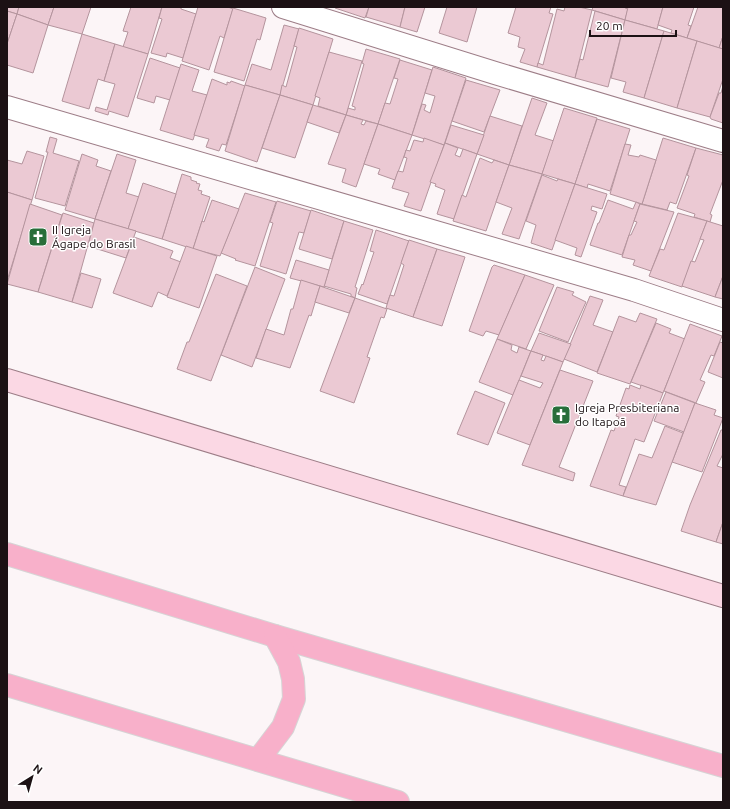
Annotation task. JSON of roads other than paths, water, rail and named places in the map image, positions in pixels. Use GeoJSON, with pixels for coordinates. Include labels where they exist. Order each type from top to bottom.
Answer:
{"type":"FeatureCollection","features":[{"type":"Feature","properties":{"kind":"main road"},"geometry":{"type":"LineString","coordinates":[[7,554],[275,636],[723,766]]}},
{"type":"Feature","properties":{"kind":"main road"},"geometry":{"type":"LineString","coordinates":[[258,760],[283,727],[294,699],[289,662],[275,636]]}},
{"type":"Feature","properties":{"kind":"main road"},"geometry":{"type":"LineString","coordinates":[[7,685],[398,802]]}},
{"type":"Feature","properties":{"kind":"street"},"geometry":{"type":"LineString","coordinates":[[282,7],[723,141]]}},
{"type":"Feature","properties":{"kind":"street"},"geometry":{"type":"LineString","coordinates":[[7,107],[634,290],[723,320]]}},
{"type":"Feature","properties":{"kind":"street"},"geometry":{"type":"LineString","coordinates":[[7,380],[723,596]]}},
{"type":"Feature","properties":{"kind":"place","name":"II Igreja Ágape do Brasil"},"geometry":{"type":"Point","coordinates":[38,237]}},
{"type":"Feature","properties":{"kind":"place","name":"Igreja Presbiteriana do Itapoã"},"geometry":{"type":"Point","coordinates":[561,415]}}]}
